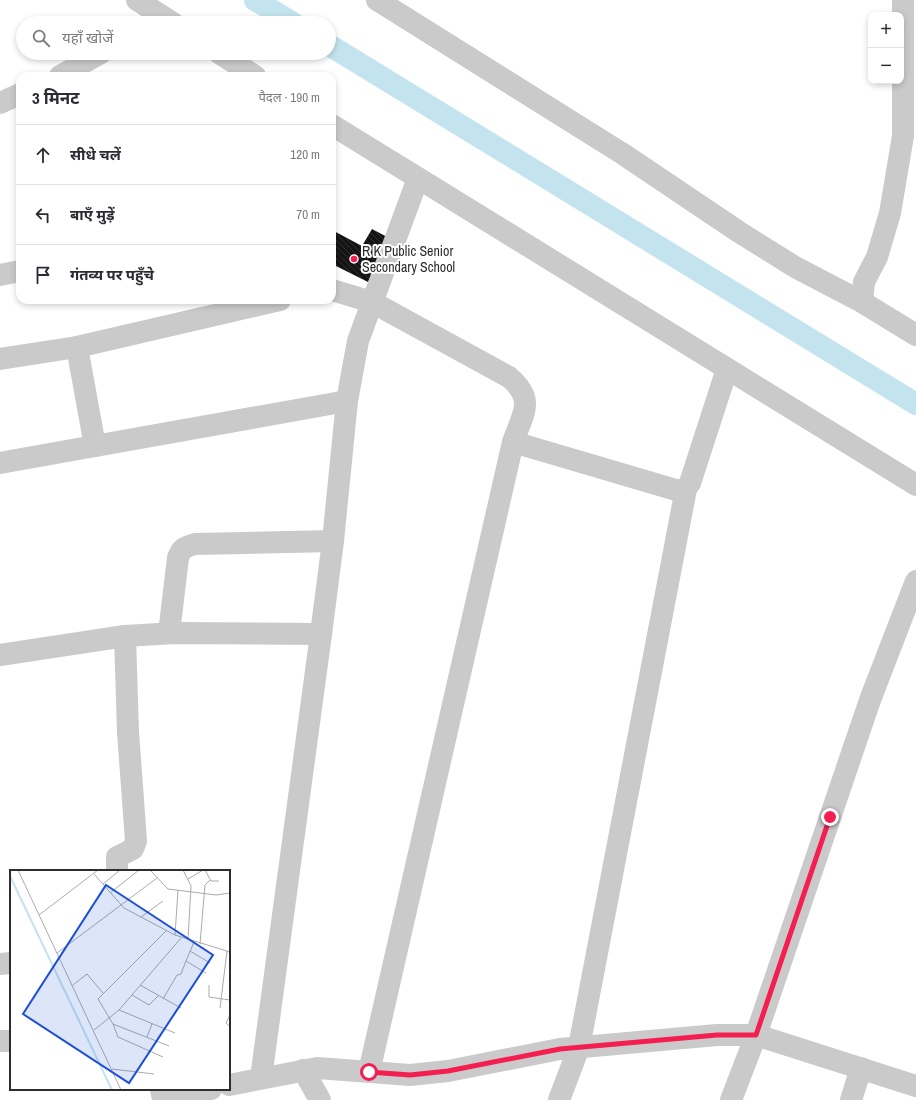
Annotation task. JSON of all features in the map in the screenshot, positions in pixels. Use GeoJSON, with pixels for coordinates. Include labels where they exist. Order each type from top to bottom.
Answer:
{"type":"FeatureCollection","features":[{"type":"Feature","properties":{"kind":"street"},"geometry":{"type":"LineString","coordinates":[[137,0],[155,16]]}},
{"type":"Feature","properties":{"kind":"street"},"geometry":{"type":"LineString","coordinates":[[377,0],[623,154],[739,232],[795,267],[862,302],[916,335]]}},
{"type":"Feature","properties":{"kind":"street"},"geometry":{"type":"LineString","coordinates":[[862,302],[864,282],[877,257],[890,213],[902,136],[903,0]]}},
{"type":"Feature","properties":{"kind":"street"},"geometry":{"type":"LineString","coordinates":[[67,72],[89,60]]}},
{"type":"Feature","properties":{"kind":"street"},"geometry":{"type":"LineString","coordinates":[[230,60],[248,72]]}},
{"type":"Feature","properties":{"kind":"street"},"geometry":{"type":"LineString","coordinates":[[0,103],[16,96]]}},
{"type":"Feature","properties":{"kind":"street"},"geometry":{"type":"LineString","coordinates":[[336,127],[916,485]]}},
{"type":"Feature","properties":{"kind":"street"},"geometry":{"type":"LineString","coordinates":[[261,1078],[333,541],[347,401],[358,340],[418,178]]}},
{"type":"Feature","properties":{"kind":"street"},"geometry":{"type":"LineString","coordinates":[[0,274],[16,272]]}},
{"type":"Feature","properties":{"kind":"street"},"geometry":{"type":"LineString","coordinates":[[336,291],[372,302],[509,377],[520,386],[525,394],[525,408],[513,442],[369,1072]]}},
{"type":"Feature","properties":{"kind":"street"},"geometry":{"type":"LineString","coordinates":[[0,359],[77,347],[263,304]]}},
{"type":"Feature","properties":{"kind":"street"},"geometry":{"type":"LineString","coordinates":[[77,347],[95,446]]}},
{"type":"Feature","properties":{"kind":"street"},"geometry":{"type":"LineString","coordinates":[[559,1100],[579,1047],[686,489],[690,483],[727,369]]}},
{"type":"Feature","properties":{"kind":"street"},"geometry":{"type":"LineString","coordinates":[[0,463],[347,401]]}},
{"type":"Feature","properties":{"kind":"street"},"geometry":{"type":"LineString","coordinates":[[513,442],[676,490],[686,489]]}},
{"type":"Feature","properties":{"kind":"street"},"geometry":{"type":"LineString","coordinates":[[169,633],[178,558],[181,550],[185,547],[195,544],[333,541]]}},
{"type":"Feature","properties":{"kind":"street"},"geometry":{"type":"LineString","coordinates":[[731,1100],[756,1035],[870,700],[916,581]]}},
{"type":"Feature","properties":{"kind":"street"},"geometry":{"type":"LineString","coordinates":[[0,655],[125,636],[169,633],[321,634]]}},
{"type":"Feature","properties":{"kind":"street"},"geometry":{"type":"LineString","coordinates":[[117,870],[117,857],[133,848],[136,841],[128,732],[125,636]]}},
{"type":"Feature","properties":{"kind":"street"},"geometry":{"type":"LineString","coordinates":[[0,964],[10,963]]}},
{"type":"Feature","properties":{"kind":"street"},"geometry":{"type":"LineString","coordinates":[[230,1085],[303,1070],[335,1068],[410,1075],[448,1071],[560,1049],[717,1035],[756,1035],[916,1086]]}},
{"type":"Feature","properties":{"kind":"street"},"geometry":{"type":"LineString","coordinates":[[850,1100],[861,1068]]}},
{"type":"Feature","properties":{"kind":"street"},"geometry":{"type":"LineString","coordinates":[[303,1070],[320,1100]]}},
{"type":"Feature","properties":{"kind":"street"},"geometry":{"type":"LineString","coordinates":[[161,1090],[163,1100]]}},
{"type":"Feature","properties":{"kind":"street"},"geometry":{"type":"LineString","coordinates":[[177,1100],[208,1093]]}},
{"type":"Feature","properties":{"kind":"building"},"geometry":{"type":"Polygon","coordinates":[[[372,229],[391,239],[368,282],[336,266],[336,232],[362,246],[372,229]]]}},
{"type":"Feature","properties":{"kind":"waterway"},"geometry":{"type":"LineString","coordinates":[[255,0],[281,16]]}},
{"type":"Feature","properties":{"kind":"waterway"},"geometry":{"type":"LineString","coordinates":[[336,49],[916,404]]}},
{"type":"Feature","properties":{"kind":"place","name":"R K Public Senior Secondary School"},"geometry":{"type":"Point","coordinates":[354,259]}},
{"type":"Feature","properties":{"kind":"route"},"geometry":{"type":"LineString","coordinates":[[369,1072],[410,1075],[448,1071],[560,1049],[717,1035],[756,1035],[830,817]]}}]}
